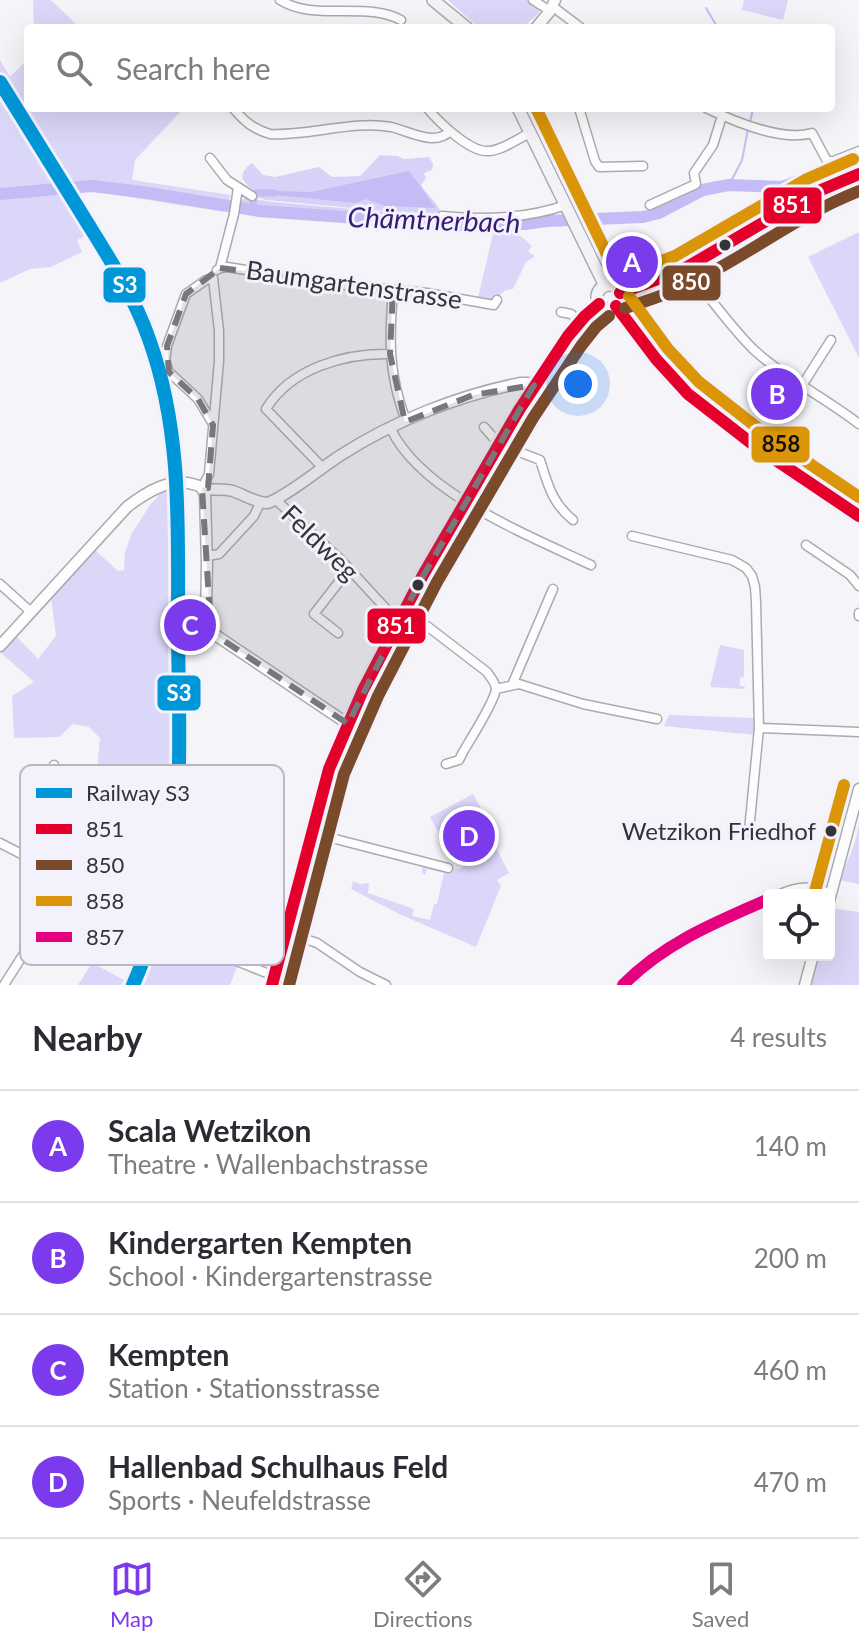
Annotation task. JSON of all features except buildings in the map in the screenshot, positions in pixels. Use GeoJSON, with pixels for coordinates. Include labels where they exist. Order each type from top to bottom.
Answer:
{"type":"FeatureCollection","features":[{"type":"Feature","properties":{"kind":"main road"},"geometry":{"type":"LineString","coordinates":[[433,0],[462,24]]}},
{"type":"Feature","properties":{"kind":"main road"},"geometry":{"type":"LineString","coordinates":[[520,112],[605,286]]}},
{"type":"Feature","properties":{"kind":"main road"},"geometry":{"type":"LineString","coordinates":[[620,293],[686,268],[807,195],[859,174]]}},
{"type":"Feature","properties":{"kind":"main road"},"geometry":{"type":"LineString","coordinates":[[605,286],[612,286],[620,293],[616,306],[605,309],[599,304],[598,293],[605,286]]}},
{"type":"Feature","properties":{"kind":"main road"},"geometry":{"type":"LineString","coordinates":[[284,936],[329,769],[401,615],[534,385],[579,321],[599,304]]}},
{"type":"Feature","properties":{"kind":"main road"},"geometry":{"type":"LineString","coordinates":[[616,306],[656,359],[688,394],[755,446],[859,516]]}},
{"type":"Feature","properties":{"kind":"street"},"geometry":{"type":"LineString","coordinates":[[280,0],[298,8],[386,13],[401,20]]}},
{"type":"Feature","properties":{"kind":"street"},"geometry":{"type":"LineString","coordinates":[[533,0],[552,6],[576,24]]}},
{"type":"Feature","properties":{"kind":"street"},"geometry":{"type":"LineString","coordinates":[[539,24],[552,6]]}},
{"type":"Feature","properties":{"kind":"street"},"geometry":{"type":"LineString","coordinates":[[236,112],[247,124],[270,134],[369,126],[388,127],[435,139],[445,137],[450,131]]}},
{"type":"Feature","properties":{"kind":"street"},"geometry":{"type":"LineString","coordinates":[[431,112],[450,131],[482,151],[497,149],[530,133]]}},
{"type":"Feature","properties":{"kind":"street"},"geometry":{"type":"LineString","coordinates":[[580,112],[599,167],[643,166]]}},
{"type":"Feature","properties":{"kind":"street"},"geometry":{"type":"LineString","coordinates":[[714,112],[756,128],[796,136],[812,133],[826,159],[831,162],[859,151]]}},
{"type":"Feature","properties":{"kind":"street"},"geometry":{"type":"LineString","coordinates":[[650,205],[696,184],[694,173],[713,145],[722,116]]}},
{"type":"Feature","properties":{"kind":"street"},"geometry":{"type":"LineString","coordinates":[[210,158],[227,180],[252,196]]}},
{"type":"Feature","properties":{"kind":"street"},"geometry":{"type":"LineString","coordinates":[[220,268],[238,188]]}},
{"type":"Feature","properties":{"kind":"street"},"geometry":{"type":"LineString","coordinates":[[442,216],[486,219],[568,208]]}},
{"type":"Feature","properties":{"kind":"street"},"geometry":{"type":"LineString","coordinates":[[644,242],[647,283]]}},
{"type":"Feature","properties":{"kind":"street","name":"Baumgartenstrasse"},"geometry":{"type":"LineString","coordinates":[[213,425],[198,399],[169,372],[165,362],[167,346],[186,294],[213,278],[220,268],[427,293],[494,305],[497,300]]}},
{"type":"Feature","properties":{"kind":"street"},"geometry":{"type":"LineString","coordinates":[[686,268],[752,348],[859,424]]}},
{"type":"Feature","properties":{"kind":"street"},"geometry":{"type":"LineString","coordinates":[[213,278],[219,361],[209,474],[202,488],[205,495],[207,626],[211,632],[348,724]]}},
{"type":"Feature","properties":{"kind":"street"},"geometry":{"type":"LineString","coordinates":[[393,290],[390,354],[396,390],[406,421]]}},
{"type":"Feature","properties":{"kind":"street"},"geometry":{"type":"LineString","coordinates":[[561,312],[571,314],[579,321]]}},
{"type":"Feature","properties":{"kind":"street"},"geometry":{"type":"LineString","coordinates":[[803,384],[831,340]]}},
{"type":"Feature","properties":{"kind":"street"},"geometry":{"type":"LineString","coordinates":[[323,468],[266,409],[285,387],[320,366],[338,359],[390,354]]}},
{"type":"Feature","properties":{"kind":"street"},"geometry":{"type":"LineString","coordinates":[[209,474],[224,489],[265,504],[276,500],[362,443],[406,421],[500,387],[534,385]]}},
{"type":"Feature","properties":{"kind":"street"},"geometry":{"type":"LineString","coordinates":[[484,427],[499,444],[540,460],[551,494],[561,510],[573,520]]}},
{"type":"Feature","properties":{"kind":"street"},"geometry":{"type":"LineString","coordinates":[[391,429],[418,465],[466,501],[492,518],[591,565]]}},
{"type":"Feature","properties":{"kind":"street"},"geometry":{"type":"LineString","coordinates":[[0,646],[127,507],[139,498],[157,488],[176,484],[224,489]]}},
{"type":"Feature","properties":{"kind":"street","name":"Feldweg"},"geometry":{"type":"LineString","coordinates":[[276,500],[389,612],[408,616],[443,637],[487,672],[496,689]]}},
{"type":"Feature","properties":{"kind":"street"},"geometry":{"type":"LineString","coordinates":[[207,556],[219,554],[254,516],[260,503]]}},
{"type":"Feature","properties":{"kind":"street"},"geometry":{"type":"LineString","coordinates":[[632,536],[742,564],[755,587],[759,728],[749,831]]}},
{"type":"Feature","properties":{"kind":"street"},"geometry":{"type":"LineString","coordinates":[[806,545],[850,575],[859,586]]}},
{"type":"Feature","properties":{"kind":"street"},"geometry":{"type":"LineString","coordinates":[[338,633],[314,614],[349,569]]}},
{"type":"Feature","properties":{"kind":"street"},"geometry":{"type":"LineString","coordinates":[[0,584],[31,612]]}},
{"type":"Feature","properties":{"kind":"street"},"geometry":{"type":"LineString","coordinates":[[512,685],[553,589]]}},
{"type":"Feature","properties":{"kind":"street"},"geometry":{"type":"LineString","coordinates":[[446,764],[459,760],[496,689],[512,685],[527,686],[583,704],[657,719]]}},
{"type":"Feature","properties":{"kind":"street"},"geometry":{"type":"LineString","coordinates":[[759,728],[859,732]]}},
{"type":"Feature","properties":{"kind":"street"},"geometry":{"type":"LineString","coordinates":[[832,889],[859,789]]}},
{"type":"Feature","properties":{"kind":"street"},"geometry":{"type":"LineString","coordinates":[[312,833],[448,868]]}},
{"type":"Feature","properties":{"kind":"street"},"geometry":{"type":"LineString","coordinates":[[0,843],[20,853]]}},
{"type":"Feature","properties":{"kind":"street"},"geometry":{"type":"LineString","coordinates":[[790,889],[811,889]]}},
{"type":"Feature","properties":{"kind":"street"},"geometry":{"type":"LineString","coordinates":[[623,985],[642,964],[667,948],[763,902]]}},
{"type":"Feature","properties":{"kind":"street"},"geometry":{"type":"LineString","coordinates":[[285,932],[317,943],[360,972],[386,985]]}},
{"type":"Feature","properties":{"kind":"street"},"geometry":{"type":"LineString","coordinates":[[4,985],[20,960]]}},
{"type":"Feature","properties":{"kind":"street"},"geometry":{"type":"LineString","coordinates":[[805,985],[811,961]]}},
{"type":"Feature","properties":{"kind":"street"},"geometry":{"type":"LineString","coordinates":[[242,965],[273,980]]}},
{"type":"Feature","properties":{"kind":"highlighted area"},"geometry":{"type":"Polygon","coordinates":[[[220,268],[393,290],[390,354],[405,422],[473,395],[534,385],[418,585],[348,724],[211,632],[202,488],[208,488],[213,425],[198,399],[169,372],[167,346],[186,294],[220,268]]]}},
{"type":"Feature","properties":{"kind":"shaded area"},"geometry":{"type":"Polygon","coordinates":[[[33,0],[51,0],[76,24],[34,24],[33,0]]]}},
{"type":"Feature","properties":{"kind":"shaded area"},"geometry":{"type":"Polygon","coordinates":[[[448,0],[533,0],[539,4],[539,13],[527,24],[475,24],[448,0]]]}},
{"type":"Feature","properties":{"kind":"shaded area"},"geometry":{"type":"Polygon","coordinates":[[[744,0],[788,0],[783,20],[742,10],[744,0]]]}},
{"type":"Feature","properties":{"kind":"shaded area"},"geometry":{"type":"Polygon","coordinates":[[[0,60],[10,77],[24,63],[24,112],[180,112],[135,160],[132,180],[231,195],[224,212],[72,188],[61,189],[54,194],[64,198],[86,236],[77,240],[82,252],[51,267],[30,269],[0,283],[0,91],[57,182],[65,179],[0,74],[0,60]]]}},
{"type":"Feature","properties":{"kind":"shaded area"},"geometry":{"type":"Polygon","coordinates":[[[380,155],[404,159],[429,157],[432,170],[424,173],[426,178],[421,185],[442,214],[266,200],[252,196],[254,190],[242,177],[252,163],[263,175],[275,177],[319,167],[332,177],[360,176],[380,155]]]}},
{"type":"Feature","properties":{"kind":"shaded area"},"geometry":{"type":"Polygon","coordinates":[[[409,171],[436,208],[385,206],[366,199],[356,203],[275,195],[275,191],[311,192],[409,171]]]}},
{"type":"Feature","properties":{"kind":"shaded area"},"geometry":{"type":"Polygon","coordinates":[[[245,198],[431,216],[438,223],[259,211],[241,208],[241,201],[245,198]]]}},
{"type":"Feature","properties":{"kind":"shaded area"},"geometry":{"type":"Polygon","coordinates":[[[515,231],[532,246],[528,252],[535,256],[526,262],[513,289],[503,292],[494,305],[477,302],[493,234],[515,231]]]}},
{"type":"Feature","properties":{"kind":"shaded area"},"geometry":{"type":"Polygon","coordinates":[[[859,232],[859,358],[808,257],[859,232]]]}},
{"type":"Feature","properties":{"kind":"shaded area"},"geometry":{"type":"Polygon","coordinates":[[[173,490],[174,527],[169,580],[170,765],[98,765],[100,738],[89,727],[73,724],[59,737],[14,738],[12,696],[34,682],[0,652],[16,636],[38,659],[56,636],[51,597],[94,549],[118,571],[124,570],[125,552],[132,533],[161,493],[173,490]]]}},
{"type":"Feature","properties":{"kind":"shaded area"},"geometry":{"type":"Polygon","coordinates":[[[720,645],[744,650],[744,677],[740,678],[740,686],[745,686],[744,689],[710,687],[720,645]]]}},
{"type":"Feature","properties":{"kind":"shaded area"},"geometry":{"type":"Polygon","coordinates":[[[669,715],[756,718],[755,735],[664,726],[669,715]]]}},
{"type":"Feature","properties":{"kind":"shaded area"},"geometry":{"type":"Polygon","coordinates":[[[473,794],[487,819],[453,839],[451,836],[443,840],[430,817],[473,794]]]}},
{"type":"Feature","properties":{"kind":"shaded area"},"geometry":{"type":"Polygon","coordinates":[[[487,819],[480,825],[483,831],[479,834],[484,844],[459,858],[448,841],[487,819]]]}},
{"type":"Feature","properties":{"kind":"shaded area"},"geometry":{"type":"Polygon","coordinates":[[[859,819],[859,884],[839,880],[855,842],[859,819]]]}},
{"type":"Feature","properties":{"kind":"shaded area"},"geometry":{"type":"Polygon","coordinates":[[[495,846],[509,873],[497,880],[501,886],[476,947],[399,914],[351,889],[353,881],[369,883],[368,893],[414,909],[412,916],[430,920],[444,873],[427,869],[425,875],[422,873],[423,864],[459,869],[495,846]]]}},
{"type":"Feature","properties":{"kind":"shaded area"},"geometry":{"type":"Polygon","coordinates":[[[835,909],[859,912],[859,985],[808,985],[815,961],[835,961],[835,909]]]}},
{"type":"Feature","properties":{"kind":"shaded area"},"geometry":{"type":"Polygon","coordinates":[[[91,965],[124,980],[121,985],[78,985],[91,965]]]}},
{"type":"Feature","properties":{"kind":"shaded area"},"geometry":{"type":"Polygon","coordinates":[[[150,965],[238,965],[230,985],[142,985],[150,965]]]}},
{"type":"Feature","properties":{"kind":"waterway"},"geometry":{"type":"LineString","coordinates":[[706,8],[716,24]]}},
{"type":"Feature","properties":{"kind":"waterway"},"geometry":{"type":"LineString","coordinates":[[750,123],[752,112]]}},
{"type":"Feature","properties":{"kind":"waterway"},"geometry":{"type":"LineString","coordinates":[[729,185],[742,160],[748,129]]}},
{"type":"Feature","properties":{"kind":"waterway","name":"Chämtnerbach"},"geometry":{"type":"LineString","coordinates":[[0,194],[92,186],[259,211],[470,226],[525,224],[643,217],[659,213],[703,190],[729,185],[782,187],[859,160]]}},
{"type":"Feature","properties":{"kind":"waterway"},"geometry":{"type":"LineString","coordinates":[[255,195],[275,193]]}},
{"type":"Feature","properties":{"kind":"waterway"},"geometry":{"type":"LineString","coordinates":[[251,210],[254,199]]}},
{"type":"Feature","properties":{"kind":"rail line","name":"S3"},"geometry":{"type":"LineString","coordinates":[[0,82],[127,289],[160,373],[176,478],[178,765]]}},
{"type":"Feature","properties":{"kind":"rail line","name":"S3"},"geometry":{"type":"LineString","coordinates":[[133,985],[141,965]]}},
{"type":"Feature","properties":{"kind":"transit line","name":"858"},"geometry":{"type":"LineString","coordinates":[[538,112],[619,279]]}},
{"type":"Feature","properties":{"kind":"transit line","name":"858"},"geometry":{"type":"LineString","coordinates":[[615,278],[675,256],[807,179],[853,159]]}},
{"type":"Feature","properties":{"kind":"transit line","name":"851"},"geometry":{"type":"LineString","coordinates":[[620,293],[682,270],[814,193],[859,174]]}},
{"type":"Feature","properties":{"kind":"transit line","name":"850"},"geometry":{"type":"LineString","coordinates":[[625,308],[687,285],[816,211],[859,191]]}},
{"type":"Feature","properties":{"kind":"transit line","name":"858"},"geometry":{"type":"LineString","coordinates":[[629,296],[668,349],[699,382],[764,433],[859,497]]}},
{"type":"Feature","properties":{"kind":"transit line","name":"851"},"geometry":{"type":"LineString","coordinates":[[284,940],[329,769],[363,690],[423,575],[519,410],[568,336],[599,304]]}},
{"type":"Feature","properties":{"kind":"transit line","name":"851"},"geometry":{"type":"LineString","coordinates":[[616,306],[656,359],[688,394],[755,446],[859,516]]}},
{"type":"Feature","properties":{"kind":"transit line","name":"850"},"geometry":{"type":"LineString","coordinates":[[289,985],[344,774],[378,696],[437,582],[533,418],[581,346],[609,316]]}},
{"type":"Feature","properties":{"kind":"transit line","name":"858"},"geometry":{"type":"LineString","coordinates":[[816,889],[844,785]]}},
{"type":"Feature","properties":{"kind":"transit line","name":"857"},"geometry":{"type":"LineString","coordinates":[[623,985],[673,945],[763,902]]}},
{"type":"Feature","properties":{"kind":"transit line","name":"851"},"geometry":{"type":"LineString","coordinates":[[272,985],[277,965]]}},
{"type":"Feature","properties":{"kind":"place","name":"Scala Wetzikon"},"geometry":{"type":"Point","coordinates":[632,262]}},
{"type":"Feature","properties":{"kind":"place","name":"Kindergarten Kempten"},"geometry":{"type":"Point","coordinates":[777,394]}},
{"type":"Feature","properties":{"kind":"place","name":"Kempten"},"geometry":{"type":"Point","coordinates":[190,625]}},
{"type":"Feature","properties":{"kind":"place","name":"Wetzikon Friedhof"},"geometry":{"type":"Point","coordinates":[831,831]}},
{"type":"Feature","properties":{"kind":"place","name":"Hallenbad Schulhaus Feld"},"geometry":{"type":"Point","coordinates":[469,836]}}]}
